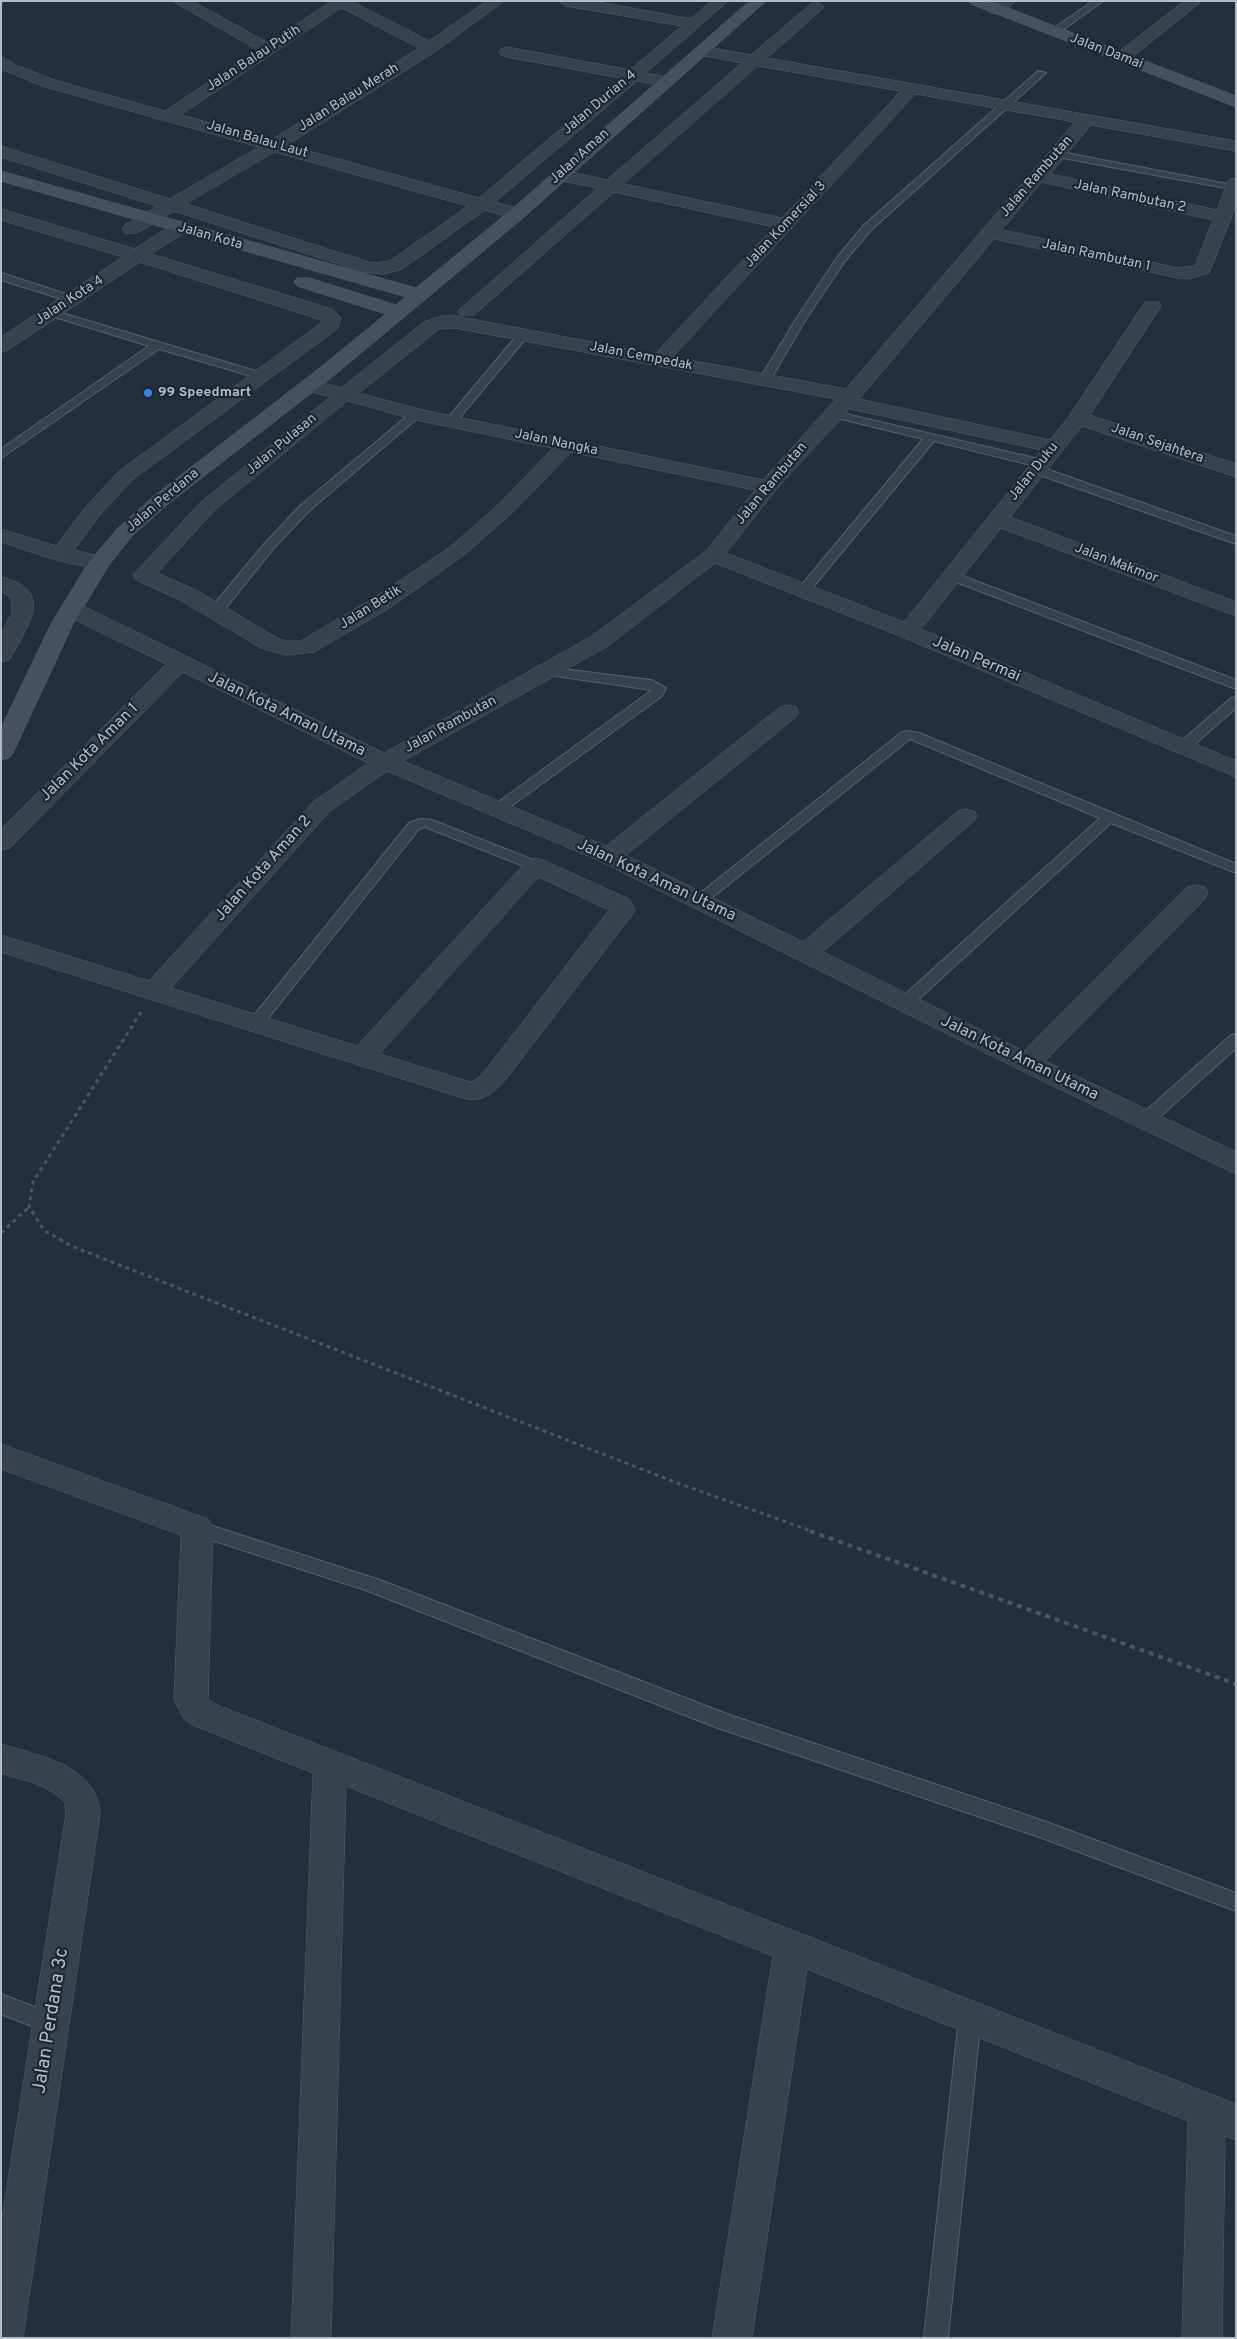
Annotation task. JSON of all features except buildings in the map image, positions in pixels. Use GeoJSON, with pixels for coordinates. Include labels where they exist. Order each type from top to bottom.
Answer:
{"type":"FeatureCollection","features":[{"type":"Feature","properties":{"kind":"street"},"geometry":{"type":"LineString","coordinates":[[180,1],[268,50]]}},
{"type":"Feature","properties":{"kind":"street","name":"Jalan Balau Merah"},"geometry":{"type":"LineString","coordinates":[[131,229],[275,145],[430,48],[497,1]]}},
{"type":"Feature","properties":{"kind":"street"},"geometry":{"type":"LineString","coordinates":[[566,1],[694,24]]}},
{"type":"Feature","properties":{"kind":"street","name":"Jalan Durian 4"},"geometry":{"type":"LineString","coordinates":[[1,151],[377,269],[396,265],[481,205],[721,1]]}},
{"type":"Feature","properties":{"kind":"street","name":"Jalan Aman"},"geometry":{"type":"LineString","coordinates":[[400,312],[517,214],[759,1]]}},
{"type":"Feature","properties":{"kind":"street","name":"Jalan Damai"},"geometry":{"type":"LineString","coordinates":[[976,1],[1002,5],[1054,32],[1236,102]]}},
{"type":"Feature","properties":{"kind":"street"},"geometry":{"type":"LineString","coordinates":[[1121,58],[1195,1]]}},
{"type":"Feature","properties":{"kind":"street"},"geometry":{"type":"LineString","coordinates":[[340,2],[430,48]]}},
{"type":"Feature","properties":{"kind":"street","name":"Jalan Balau Putih"},"geometry":{"type":"LineString","coordinates":[[168,116],[340,2]]}},
{"type":"Feature","properties":{"kind":"street"},"geometry":{"type":"LineString","coordinates":[[467,310],[816,7]]}},
{"type":"Feature","properties":{"kind":"street"},"geometry":{"type":"LineString","coordinates":[[701,51],[1236,146]]}},
{"type":"Feature","properties":{"kind":"street"},"geometry":{"type":"LineString","coordinates":[[507,52],[666,81]]}},
{"type":"Feature","properties":{"kind":"street","name":"Jalan Balau Laut"},"geometry":{"type":"LineString","coordinates":[[1,61],[10,68],[48,83],[517,214]]}},
{"type":"Feature","properties":{"kind":"street","name":"Jalan Komersial 3"},"geometry":{"type":"LineString","coordinates":[[659,361],[912,88]]}},
{"type":"Feature","properties":{"kind":"street","name":"Jalan Rambutan"},"geometry":{"type":"LineString","coordinates":[[385,762],[547,671],[623,625],[713,555],[768,487],[842,404],[1087,119]]}},
{"type":"Feature","properties":{"kind":"street"},"geometry":{"type":"LineString","coordinates":[[560,175],[786,224]]}},
{"type":"Feature","properties":{"kind":"street","name":"Jalan Kota"},"geometry":{"type":"LineString","coordinates":[[1,176],[146,219],[419,295]]}},
{"type":"Feature","properties":{"kind":"street","name":"Jalan Rambutan 2"},"geometry":{"type":"LineString","coordinates":[[1037,176],[1224,217]]}},
{"type":"Feature","properties":{"kind":"street","name":"Jalan Kota"},"geometry":{"type":"LineString","coordinates":[[1,191],[247,264]]}},
{"type":"Feature","properties":{"kind":"street"},"geometry":{"type":"LineString","coordinates":[[1224,217],[1234,192]]}},
{"type":"Feature","properties":{"kind":"street"},"geometry":{"type":"LineString","coordinates":[[1,214],[325,313],[332,318],[330,325],[125,476],[92,512],[61,554]]}},
{"type":"Feature","properties":{"kind":"street","name":"Jalan Rambutan 1"},"geometry":{"type":"LineString","coordinates":[[988,233],[1178,273],[1192,273],[1203,269],[1224,217]]}},
{"type":"Feature","properties":{"kind":"street","name":"Jalan Kota 4"},"geometry":{"type":"LineString","coordinates":[[1,346],[179,228]]}},
{"type":"Feature","properties":{"kind":"street"},"geometry":{"type":"LineString","coordinates":[[285,276],[400,312]]}},
{"type":"Feature","properties":{"kind":"street","name":"Jalan Duku"},"geometry":{"type":"LineString","coordinates":[[908,631],[1078,418],[1152,306]]}},
{"type":"Feature","properties":{"kind":"street","name":"Jalan Perdana"},"geometry":{"type":"LineString","coordinates":[[1,753],[62,624],[100,562],[125,532],[161,500],[400,312]]}},
{"type":"Feature","properties":{"kind":"street","name":"Jalan Cempedak"},"geometry":{"type":"LineString","coordinates":[[431,326],[442,322],[455,322],[765,380],[842,404],[1045,460]]}},
{"type":"Feature","properties":{"kind":"street","name":"Jalan Pulasan"},"geometry":{"type":"LineString","coordinates":[[144,575],[208,506],[431,326]]}},
{"type":"Feature","properties":{"kind":"street","name":"Jalan Nangka"},"geometry":{"type":"LineString","coordinates":[[309,385],[416,414],[768,487]]}},
{"type":"Feature","properties":{"kind":"street","name":"Jalan Sejahtera"},"geometry":{"type":"LineString","coordinates":[[1078,418],[1236,471]]}},
{"type":"Feature","properties":{"kind":"street","name":"Jalan Betik"},"geometry":{"type":"LineString","coordinates":[[144,575],[188,595],[275,645],[296,648],[316,643],[383,602],[457,551],[505,509],[567,445]]}},
{"type":"Feature","properties":{"kind":"street","name":"Jalan Makmor"},"geometry":{"type":"LineString","coordinates":[[997,519],[1236,610]]}},
{"type":"Feature","properties":{"kind":"street"},"geometry":{"type":"LineString","coordinates":[[1,535],[61,554],[100,562]]}},
{"type":"Feature","properties":{"kind":"street","name":"Jalan Permai"},"geometry":{"type":"LineString","coordinates":[[713,555],[908,631],[1236,770]]}},
{"type":"Feature","properties":{"kind":"street"},"geometry":{"type":"LineString","coordinates":[[1,655],[23,613],[22,597],[4,588]]}},
{"type":"Feature","properties":{"kind":"street","name":"Jalan Kota Aman Utama"},"geometry":{"type":"LineString","coordinates":[[71,609],[385,762],[608,856],[1027,1064],[1236,1164]]}},
{"type":"Feature","properties":{"kind":"street","name":"Jalan Kota Aman 1"},"geometry":{"type":"LineString","coordinates":[[1,844],[179,663]]}},
{"type":"Feature","properties":{"kind":"street"},"geometry":{"type":"LineString","coordinates":[[608,856],[788,712]]}},
{"type":"Feature","properties":{"kind":"street","name":"Jalan Kota Aman 2"},"geometry":{"type":"LineString","coordinates":[[155,990],[310,817],[321,807],[385,762]]}},
{"type":"Feature","properties":{"kind":"street"},"geometry":{"type":"LineString","coordinates":[[805,954],[966,816]]}},
{"type":"Feature","properties":{"kind":"street"},"geometry":{"type":"LineString","coordinates":[[1,943],[257,1022],[472,1092],[487,1084],[623,909],[620,905],[536,866],[363,1056]]}},
{"type":"Feature","properties":{"kind":"street"},"geometry":{"type":"LineString","coordinates":[[1027,1064],[1196,893]]}},
{"type":"Feature","properties":{"kind":"street"},"geometry":{"type":"LineString","coordinates":[[1,1456],[197,1528],[191,1700],[196,1708],[205,1714],[1221,2116],[1202,2338]]}},
{"type":"Feature","properties":{"kind":"street","name":"Jalan Perdana 3c"},"geometry":{"type":"LineString","coordinates":[[1,1758],[58,1779],[70,1786],[79,1795],[83,1807],[83,1820],[52,2024],[3,2332]]}},
{"type":"Feature","properties":{"kind":"street"},"geometry":{"type":"LineString","coordinates":[[311,2338],[330,1765]]}},
{"type":"Feature","properties":{"kind":"street"},"geometry":{"type":"LineString","coordinates":[[732,2338],[792,1947]]}},
{"type":"Feature","properties":{"kind":"lane"},"geometry":{"type":"LineString","coordinates":[[1054,32],[1099,1]]}},
{"type":"Feature","properties":{"kind":"lane"},"geometry":{"type":"LineString","coordinates":[[765,380],[801,319],[831,274],[867,228],[1041,73]]}},
{"type":"Feature","properties":{"kind":"lane"},"geometry":{"type":"LineString","coordinates":[[1056,154],[1234,192]]}},
{"type":"Feature","properties":{"kind":"lane"},"geometry":{"type":"LineString","coordinates":[[1,276],[72,299]]}},
{"type":"Feature","properties":{"kind":"lane"},"geometry":{"type":"LineString","coordinates":[[52,312],[262,376]]}},
{"type":"Feature","properties":{"kind":"lane"},"geometry":{"type":"LineString","coordinates":[[451,421],[523,335]]}},
{"type":"Feature","properties":{"kind":"lane"},"geometry":{"type":"LineString","coordinates":[[1,455],[158,344]]}},
{"type":"Feature","properties":{"kind":"lane"},"geometry":{"type":"LineString","coordinates":[[842,404],[931,437],[1045,460],[1236,540]]}},
{"type":"Feature","properties":{"kind":"lane"},"geometry":{"type":"LineString","coordinates":[[215,612],[269,546],[306,508],[416,414]]}},
{"type":"Feature","properties":{"kind":"lane"},"geometry":{"type":"LineString","coordinates":[[804,590],[931,437]]}},
{"type":"Feature","properties":{"kind":"lane"},"geometry":{"type":"LineString","coordinates":[[952,576],[1236,685]]}},
{"type":"Feature","properties":{"kind":"lane"},"geometry":{"type":"LineString","coordinates":[[498,809],[657,693],[660,688],[651,684],[547,671]]}},
{"type":"Feature","properties":{"kind":"lane"},"geometry":{"type":"LineString","coordinates":[[1182,748],[1236,701]]}},
{"type":"Feature","properties":{"kind":"lane"},"geometry":{"type":"LineString","coordinates":[[699,901],[907,735],[914,736],[1236,869]]}},
{"type":"Feature","properties":{"kind":"lane"},"geometry":{"type":"LineString","coordinates":[[905,1003],[1110,816]]}},
{"type":"Feature","properties":{"kind":"lane"},"geometry":{"type":"LineString","coordinates":[[257,1022],[414,826],[420,823],[427,823],[536,866]]}},
{"type":"Feature","properties":{"kind":"lane"},"geometry":{"type":"LineString","coordinates":[[1146,1120],[1236,1039]]}},
{"type":"Feature","properties":{"kind":"lane"},"geometry":{"type":"LineString","coordinates":[[197,1528],[373,1586],[722,1720],[1044,1830],[1236,1902]]}},
{"type":"Feature","properties":{"kind":"lane"},"geometry":{"type":"LineString","coordinates":[[1,2004],[52,2024]]}},
{"type":"Feature","properties":{"kind":"lane"},"geometry":{"type":"LineString","coordinates":[[936,2338],[970,2017]]}},
{"type":"Feature","properties":{"kind":"path"},"geometry":{"type":"LineString","coordinates":[[1,1233],[29,1207],[33,1182],[155,990]]}},
{"type":"Feature","properties":{"kind":"path"},"geometry":{"type":"LineString","coordinates":[[29,1207],[44,1230],[71,1246],[672,1481],[1236,1684]]}},
{"type":"Feature","properties":{"kind":"place","name":"99 Speedmart"},"geometry":{"type":"Point","coordinates":[148,393]}}]}
